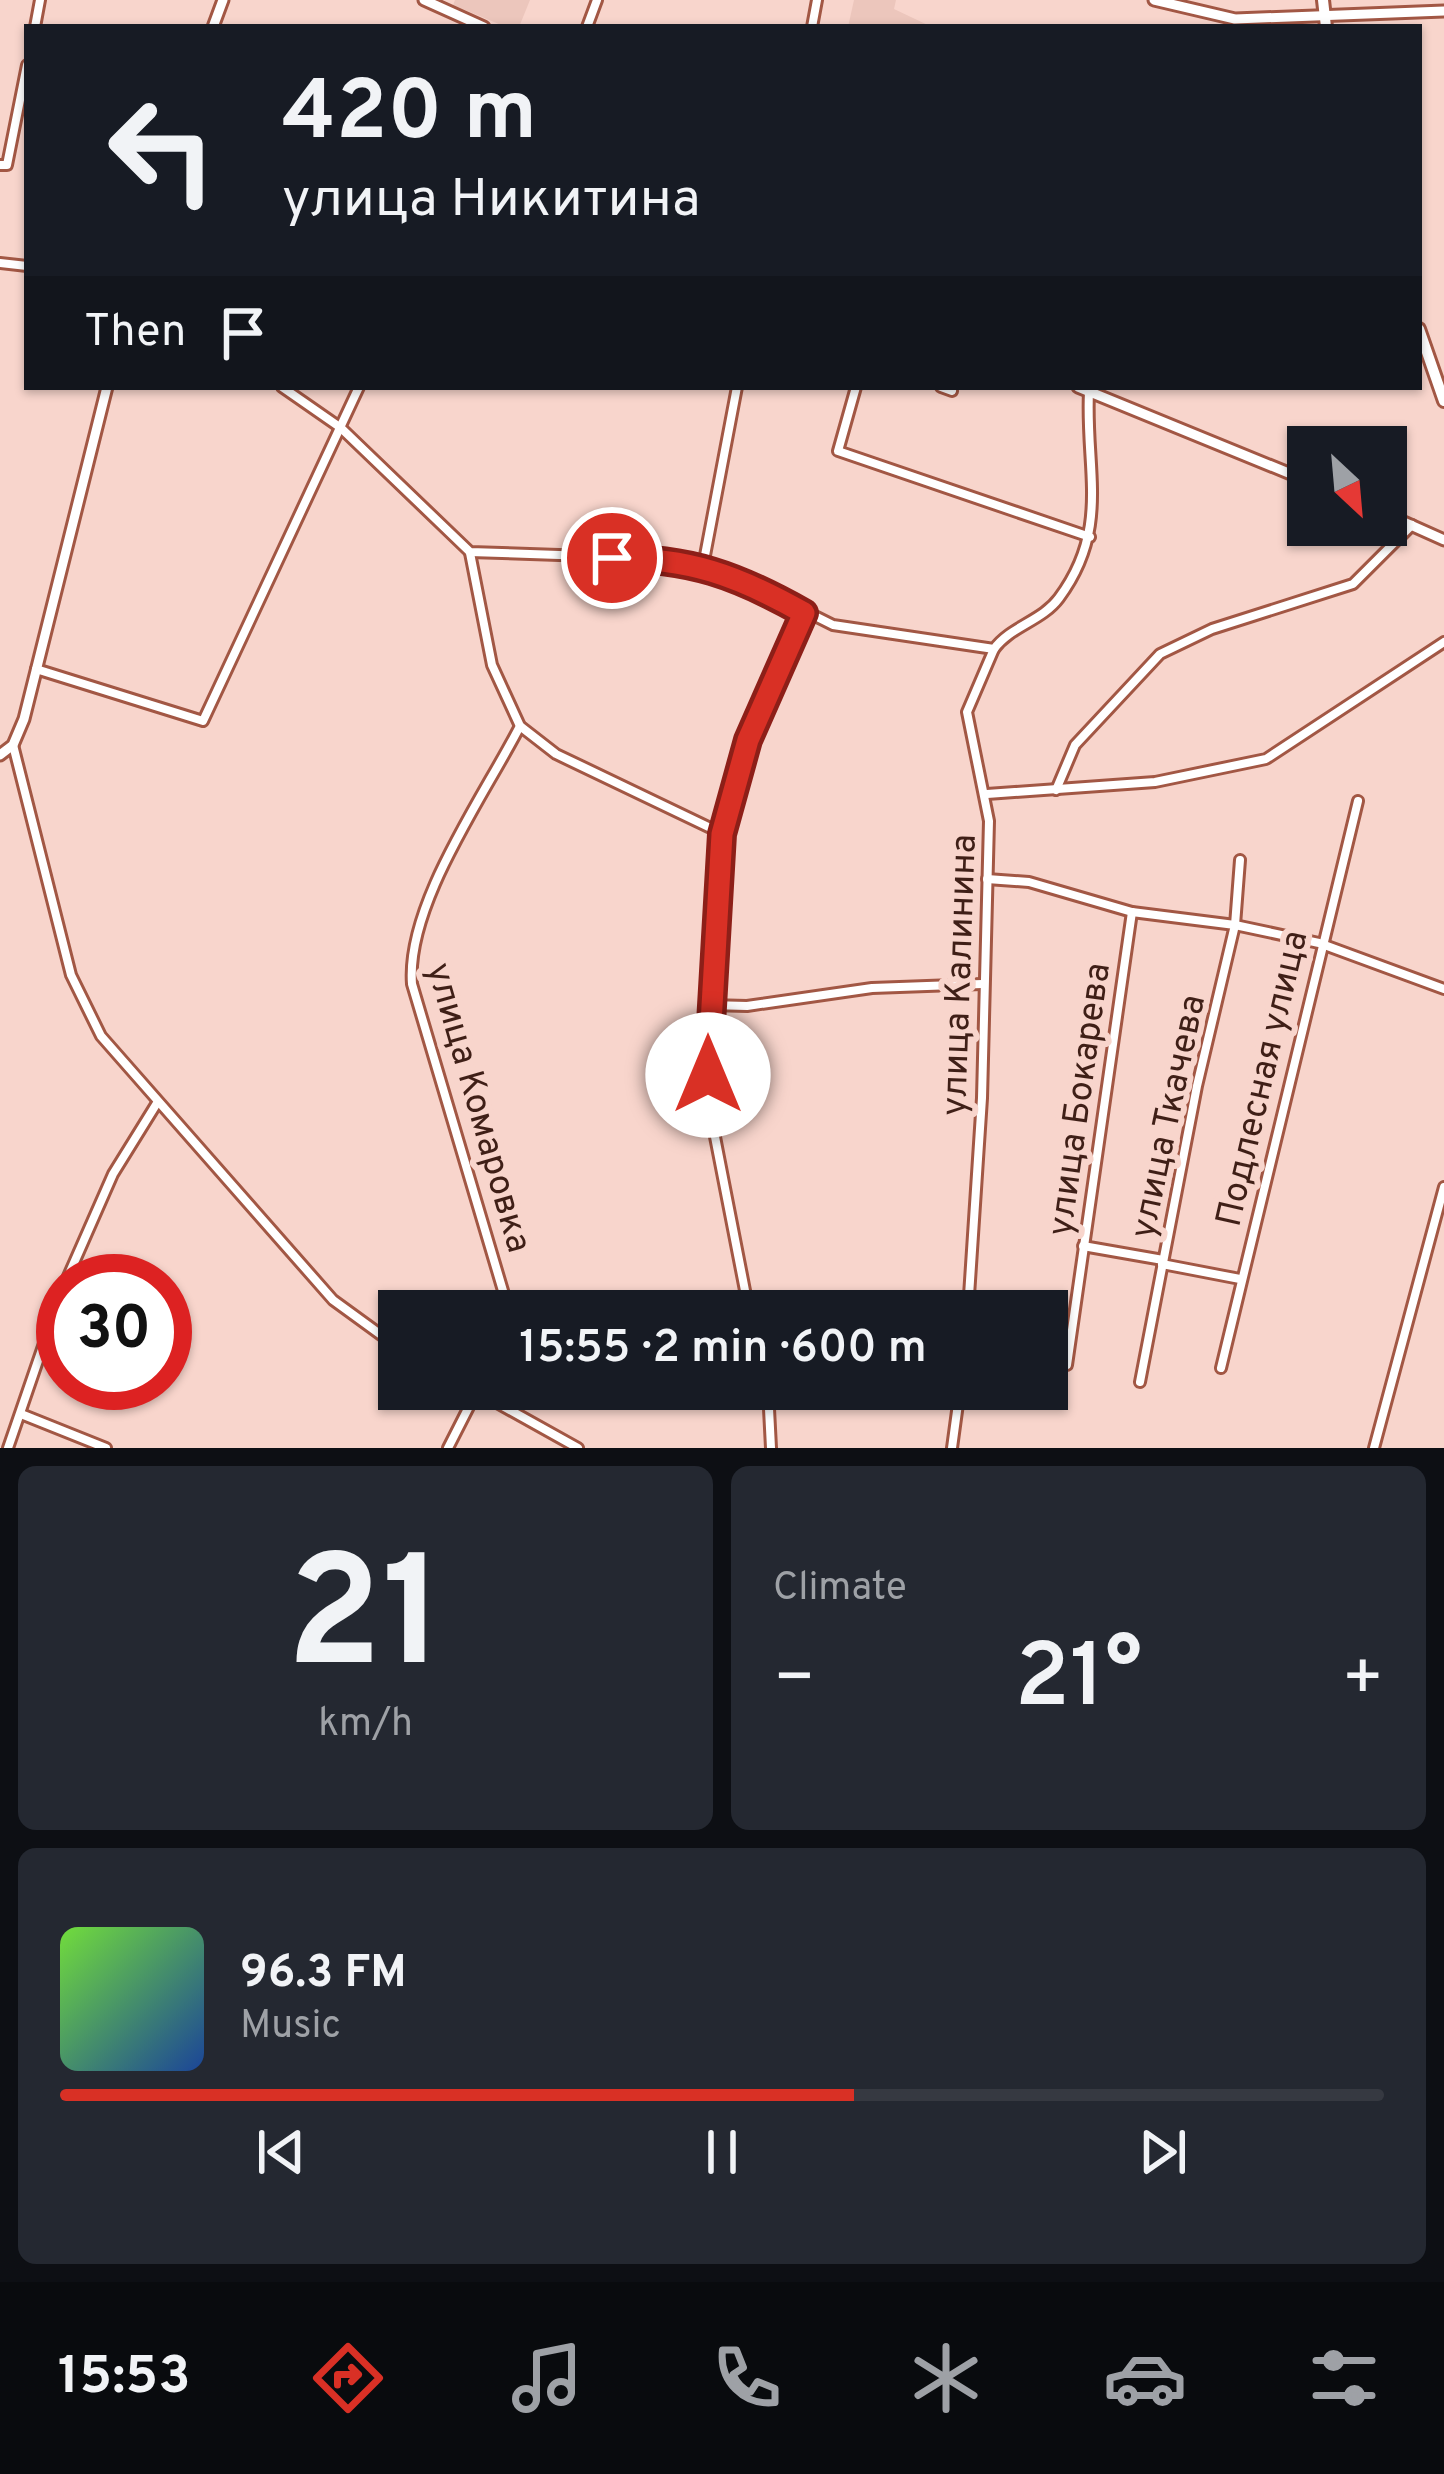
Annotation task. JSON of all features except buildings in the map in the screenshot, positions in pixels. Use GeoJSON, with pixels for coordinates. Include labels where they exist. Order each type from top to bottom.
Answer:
{"type":"FeatureCollection","features":[{"type":"Feature","properties":{"kind":"main road"},"geometry":{"type":"LineString","coordinates":[[1323,0],[1325,22]]}},
{"type":"Feature","properties":{"kind":"main road"},"geometry":{"type":"LineString","coordinates":[[1422,338],[1444,401]]}},
{"type":"Feature","properties":{"kind":"street"},"geometry":{"type":"LineString","coordinates":[[424,0],[477,24]]}},
{"type":"Feature","properties":{"kind":"street"},"geometry":{"type":"LineString","coordinates":[[1154,0],[1207,14],[1325,22],[1444,11]]}},
{"type":"Feature","properties":{"kind":"street"},"geometry":{"type":"LineString","coordinates":[[1206,0],[1207,14]]}},
{"type":"Feature","properties":{"kind":"street"},"geometry":{"type":"LineString","coordinates":[[0,165],[7,165],[24,80]]}},
{"type":"Feature","properties":{"kind":"street"},"geometry":{"type":"LineString","coordinates":[[106,390],[13,745],[82,1004],[126,1070],[333,1300],[378,1333]]}},
{"type":"Feature","properties":{"kind":"street"},"geometry":{"type":"LineString","coordinates":[[286,390],[341,428],[470,552],[493,665],[520,727],[556,754],[722,834]]}},
{"type":"Feature","properties":{"kind":"street"},"geometry":{"type":"LineString","coordinates":[[36,669],[203,721],[358,390]]}},
{"type":"Feature","properties":{"kind":"street"},"geometry":{"type":"LineString","coordinates":[[704,566],[736,390]]}},
{"type":"Feature","properties":{"kind":"street"},"geometry":{"type":"LineString","coordinates":[[855,390],[838,452],[1090,537]]}},
{"type":"Feature","properties":{"kind":"street"},"geometry":{"type":"LineString","coordinates":[[948,390],[952,392]]}},
{"type":"Feature","properties":{"kind":"street"},"geometry":{"type":"LineString","coordinates":[[470,552],[676,559],[704,566],[804,613],[863,632],[994,649],[1059,599],[1090,537],[1095,501],[1083,390]]}},
{"type":"Feature","properties":{"kind":"street"},"geometry":{"type":"LineString","coordinates":[[1085,390],[1287,472]]}},
{"type":"Feature","properties":{"kind":"street"},"geometry":{"type":"LineString","coordinates":[[1407,523],[1444,540]]}},
{"type":"Feature","properties":{"kind":"street"},"geometry":{"type":"LineString","coordinates":[[1056,790],[1075,745],[1160,654],[1212,628],[1354,584],[1412,525]]}},
{"type":"Feature","properties":{"kind":"street"},"geometry":{"type":"LineString","coordinates":[[745,1290],[709,1106],[709,1005],[722,834],[748,740],[804,613]]}},
{"type":"Feature","properties":{"kind":"street"},"geometry":{"type":"LineString","coordinates":[[987,794],[1155,782],[1266,759],[1444,642]]}},
{"type":"Feature","properties":{"kind":"street","name":"улица Калинина"},"geometry":{"type":"LineString","coordinates":[[969,1290],[982,1098],[987,794],[967,712],[994,649]]}},
{"type":"Feature","properties":{"kind":"street","name":"улица Комаровка"},"geometry":{"type":"LineString","coordinates":[[503,1290],[412,984],[410,953],[439,873],[520,727]]}},
{"type":"Feature","properties":{"kind":"street"},"geometry":{"type":"LineString","coordinates":[[0,755],[13,745]]}},
{"type":"Feature","properties":{"kind":"street","name":"Подлесная улица"},"geometry":{"type":"LineString","coordinates":[[1221,1368],[1319,943],[1358,801]]}},
{"type":"Feature","properties":{"kind":"street","name":"улица Ткачева"},"geometry":{"type":"LineString","coordinates":[[1140,1382],[1235,925],[1240,860]]}},
{"type":"Feature","properties":{"kind":"street"},"geometry":{"type":"LineString","coordinates":[[987,879],[1030,882],[1132,912],[1235,925],[1319,943],[1444,988]]}},
{"type":"Feature","properties":{"kind":"street","name":"улица Бокарева"},"geometry":{"type":"LineString","coordinates":[[1068,1358],[1132,912]]}},
{"type":"Feature","properties":{"kind":"street"},"geometry":{"type":"LineString","coordinates":[[709,1005],[747,1006],[872,988],[982,984]]}},
{"type":"Feature","properties":{"kind":"street"},"geometry":{"type":"LineString","coordinates":[[77,1254],[113,1174],[157,1103]]}},
{"type":"Feature","properties":{"kind":"street"},"geometry":{"type":"LineString","coordinates":[[1374,1448],[1444,1187]]}},
{"type":"Feature","properties":{"kind":"street"},"geometry":{"type":"LineString","coordinates":[[1083,1246],[1240,1279]]}},
{"type":"Feature","properties":{"kind":"street"},"geometry":{"type":"LineString","coordinates":[[8,1448],[36,1369]]}},
{"type":"Feature","properties":{"kind":"street"},"geometry":{"type":"LineString","coordinates":[[448,1448],[470,1410]]}},
{"type":"Feature","properties":{"kind":"street"},"geometry":{"type":"LineString","coordinates":[[512,1410],[578,1448]]}},
{"type":"Feature","properties":{"kind":"street"},"geometry":{"type":"LineString","coordinates":[[769,1410],[771,1448]]}},
{"type":"Feature","properties":{"kind":"street"},"geometry":{"type":"LineString","coordinates":[[952,1448],[957,1410]]}},
{"type":"Feature","properties":{"kind":"street"},"geometry":{"type":"LineString","coordinates":[[21,1414],[106,1448]]}},
{"type":"Feature","properties":{"kind":"shaded area"},"geometry":{"type":"Polygon","coordinates":[[[455,0],[530,0],[520,24],[499,24],[453,5],[455,0]]]}},
{"type":"Feature","properties":{"kind":"shaded area"},"geometry":{"type":"Polygon","coordinates":[[[854,0],[896,0],[894,9],[926,24],[849,24],[854,0]]]}},
{"type":"Feature","properties":{"kind":"route"},"geometry":{"type":"LineString","coordinates":[[612,558],[676,559],[704,566],[804,613],[748,740],[722,834],[708,1075]]}}]}
